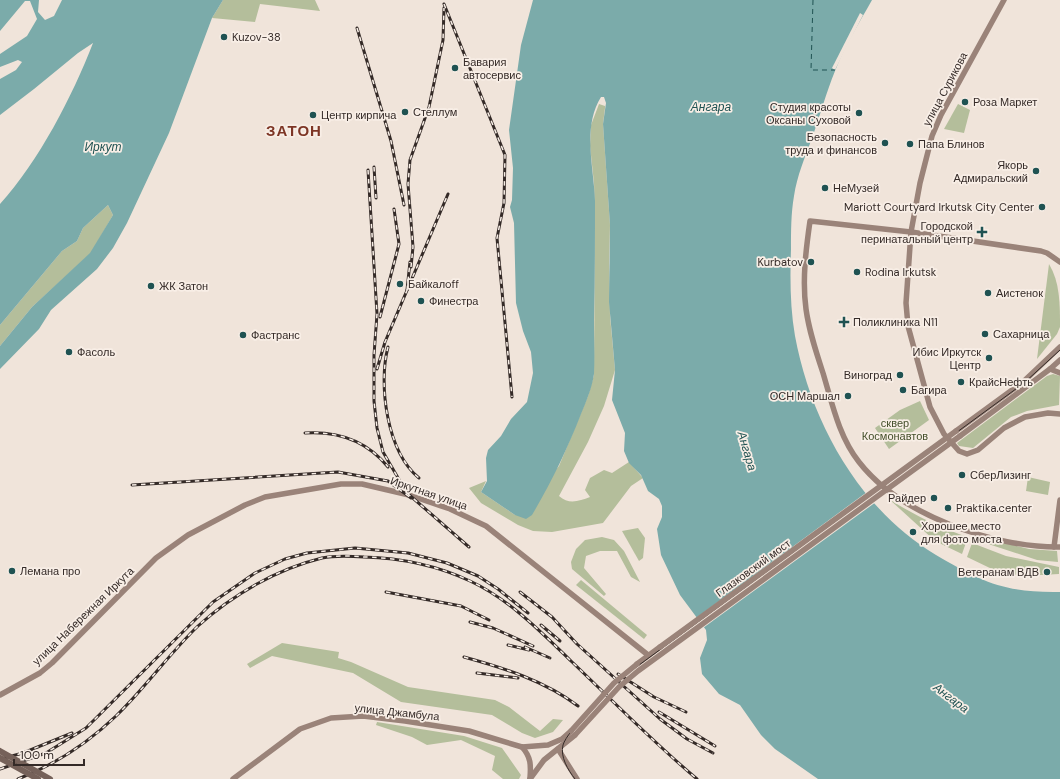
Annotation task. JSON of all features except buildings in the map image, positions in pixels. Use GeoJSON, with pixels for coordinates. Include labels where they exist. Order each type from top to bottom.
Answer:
{"type":"FeatureCollection","features":[{"type":"Feature","properties":{"kind":"main road","name":"улица Сурикова"},"geometry":{"type":"LineString","coordinates":[[1004,0],[941,115],[932,136],[920,183],[912,232],[906,303],[908,326],[930,407],[944,434],[956,450],[967,454],[974,452],[1014,421],[1035,415],[1060,414]]}},
{"type":"Feature","properties":{"kind":"main road"},"geometry":{"type":"LineString","coordinates":[[1060,262],[1047,253],[1041,252],[912,232],[810,221],[806,248],[805,272],[806,308],[812,338],[831,401],[848,446],[860,463],[892,494],[926,515],[946,524],[1030,546],[1060,547]]}},
{"type":"Feature","properties":{"kind":"main road","name":"Глазковский мост"},"geometry":{"type":"LineString","coordinates":[[573,733],[614,683],[648,655],[1024,382],[1060,347]]}},
{"type":"Feature","properties":{"kind":"main road","name":"Глазковский мост"},"geometry":{"type":"LineString","coordinates":[[573,733],[619,687],[638,671],[960,436],[1060,360]]}},
{"type":"Feature","properties":{"kind":"main road"},"geometry":{"type":"LineString","coordinates":[[1050,369],[1060,373]]}},
{"type":"Feature","properties":{"kind":"main road","name":"Иркутная улица"},"geometry":{"type":"LineString","coordinates":[[156,558],[188,535],[245,505],[265,497],[326,486],[362,484],[409,495],[450,509],[486,526],[568,593],[648,655]]}},
{"type":"Feature","properties":{"kind":"main road"},"geometry":{"type":"LineString","coordinates":[[1054,547],[1060,500]]}},
{"type":"Feature","properties":{"kind":"main road","name":"улица Набережная Иркута"},"geometry":{"type":"LineString","coordinates":[[0,695],[40,673],[52,663],[156,558]]}},
{"type":"Feature","properties":{"kind":"main road","name":"улица Джамбула"},"geometry":{"type":"LineString","coordinates":[[233,779],[300,730],[331,718],[344,716],[363,716],[405,720],[469,731],[522,747],[548,745],[573,733]]}},
{"type":"Feature","properties":{"kind":"main road"},"geometry":{"type":"LineString","coordinates":[[530,779],[544,760],[558,749],[573,733]]}},
{"type":"Feature","properties":{"kind":"main road"},"geometry":{"type":"LineString","coordinates":[[558,749],[561,740]]}},
{"type":"Feature","properties":{"kind":"main road"},"geometry":{"type":"LineString","coordinates":[[522,747],[528,754],[531,761],[530,779]]}},
{"type":"Feature","properties":{"kind":"main road"},"geometry":{"type":"LineString","coordinates":[[558,749],[577,779]]}},
{"type":"Feature","properties":{"kind":"main road"},"geometry":{"type":"LineString","coordinates":[[0,750],[50,779]]}},
{"type":"Feature","properties":{"kind":"main road"},"geometry":{"type":"LineString","coordinates":[[0,758],[38,779]]}},
{"type":"Feature","properties":{"kind":"green space"},"geometry":{"type":"Polygon","coordinates":[[[223,0],[315,0],[320,11],[260,4],[255,22],[212,18],[223,0]]]}},
{"type":"Feature","properties":{"kind":"green space"},"geometry":{"type":"Polygon","coordinates":[[[599,104],[605,106],[603,124],[610,225],[610,316],[615,370],[604,406],[588,442],[559,496],[567,501],[578,501],[590,497],[585,490],[590,478],[604,470],[612,473],[629,462],[643,478],[631,486],[603,523],[552,532],[533,531],[518,525],[481,503],[469,488],[486,481],[481,492],[515,515],[559,466],[588,396],[594,375],[595,216],[594,183],[590,146],[591,125],[599,104]]]}},
{"type":"Feature","properties":{"kind":"green space"},"geometry":{"type":"Polygon","coordinates":[[[958,104],[970,110],[964,133],[944,129],[958,104]]]}},
{"type":"Feature","properties":{"kind":"green space"},"geometry":{"type":"Polygon","coordinates":[[[108,205],[113,215],[91,253],[32,307],[0,346],[0,325],[62,251],[77,241],[83,228],[108,205]]]}},
{"type":"Feature","properties":{"kind":"green space"},"geometry":{"type":"Polygon","coordinates":[[[1049,264],[1053,271],[1057,286],[1060,327],[1057,334],[1037,359],[1049,264]]]}},
{"type":"Feature","properties":{"kind":"green space"},"geometry":{"type":"Polygon","coordinates":[[[1053,374],[1060,376],[1059,405],[1027,411],[1011,417],[973,448],[959,446],[957,443],[1047,376],[1053,374]]]}},
{"type":"Feature","properties":{"kind":"green space","name":"сквер Космонавтов"},"geometry":{"type":"Polygon","coordinates":[[[920,401],[929,420],[889,449],[875,428],[900,410],[920,401]]]}},
{"type":"Feature","properties":{"kind":"green space"},"geometry":{"type":"Polygon","coordinates":[[[1028,477],[1050,482],[1048,495],[1026,491],[1028,477]]]}},
{"type":"Feature","properties":{"kind":"green space"},"geometry":{"type":"Polygon","coordinates":[[[889,499],[927,521],[968,537],[962,554],[935,541],[889,499]]]}},
{"type":"Feature","properties":{"kind":"green space"},"geometry":{"type":"Polygon","coordinates":[[[638,528],[645,538],[643,558],[639,561],[622,531],[638,528]]]}},
{"type":"Feature","properties":{"kind":"green space"},"geometry":{"type":"Polygon","coordinates":[[[974,535],[1029,549],[1057,551],[1058,562],[1037,560],[973,539],[974,535]]]}},
{"type":"Feature","properties":{"kind":"green space"},"geometry":{"type":"Polygon","coordinates":[[[602,537],[614,540],[624,551],[640,582],[631,577],[617,551],[600,551],[586,556],[584,568],[606,594],[604,596],[572,569],[571,562],[576,549],[585,540],[602,537]]]}},
{"type":"Feature","properties":{"kind":"green space"},"geometry":{"type":"Polygon","coordinates":[[[972,543],[1006,556],[1059,567],[1059,574],[1022,576],[994,570],[967,557],[972,543]]]}},
{"type":"Feature","properties":{"kind":"green space"},"geometry":{"type":"Polygon","coordinates":[[[581,580],[647,635],[644,639],[576,585],[581,580]]]}},
{"type":"Feature","properties":{"kind":"green space"},"geometry":{"type":"Polygon","coordinates":[[[282,643],[339,652],[338,658],[351,662],[408,687],[495,700],[509,707],[540,731],[553,719],[563,720],[553,732],[535,738],[522,733],[492,715],[401,702],[353,673],[272,656],[250,668],[247,664],[282,643]]]}},
{"type":"Feature","properties":{"kind":"green space"},"geometry":{"type":"Polygon","coordinates":[[[377,722],[464,736],[502,748],[521,775],[519,779],[503,779],[492,770],[495,756],[461,740],[427,745],[412,737],[376,725],[377,722]]]}},
{"type":"Feature","properties":{"kind":"water","name":"Иркут"},"geometry":{"type":"Polygon","coordinates":[[[0,0],[39,0],[38,12],[45,20],[54,16],[62,0],[223,0],[212,18],[169,133],[127,223],[113,248],[97,269],[51,310],[39,329],[0,369],[0,346],[32,307],[90,253],[113,215],[108,205],[83,228],[77,241],[62,251],[0,325],[0,204],[28,168],[53,128],[85,64],[93,43],[78,53],[0,115],[0,79],[16,70],[22,62],[18,60],[0,67],[0,54],[27,36],[37,19],[30,1],[25,1],[0,31],[0,0]]]}},
{"type":"Feature","properties":{"kind":"water","name":"Ангара"},"geometry":{"type":"Polygon","coordinates":[[[533,0],[872,0],[835,71],[795,189],[791,222],[790,271],[792,314],[802,368],[826,431],[843,460],[862,488],[884,513],[908,536],[936,555],[981,579],[1009,588],[1041,592],[1060,592],[1060,779],[818,779],[775,749],[761,735],[740,705],[719,694],[702,674],[700,658],[707,640],[706,630],[680,595],[661,555],[657,529],[662,517],[662,506],[659,499],[648,491],[641,475],[629,463],[624,451],[625,433],[612,400],[615,370],[609,302],[610,225],[603,124],[606,103],[604,97],[601,97],[595,109],[590,134],[595,201],[594,374],[587,400],[564,453],[532,515],[526,519],[515,515],[481,492],[487,481],[486,458],[488,450],[501,436],[511,419],[527,402],[533,373],[531,352],[523,331],[516,303],[514,223],[510,207],[512,200],[513,168],[509,130],[521,45],[533,0]]]}},
{"type":"Feature","properties":{"kind":"pier"},"geometry":{"type":"Polygon","coordinates":[[[860,13],[863,15],[835,70],[832,68],[860,13]]]}},
{"type":"Feature","properties":{"kind":"pier"},"geometry":{"type":"Polygon","coordinates":[[[867,492],[876,502],[703,628],[696,618],[867,492]]]}},
{"type":"Feature","properties":{"kind":"ferry route"},"geometry":{"type":"LineString","coordinates":[[813,0],[811,70],[835,70]]}},
{"type":"Feature","properties":{"kind":"tram line"},"geometry":{"type":"LineString","coordinates":[[575,779],[567,767],[564,759],[562,750],[563,745],[572,730],[620,679],[1024,383],[1060,350]]}},
{"type":"Feature","properties":{"kind":"railway"},"geometry":{"type":"LineString","coordinates":[[444,4],[505,155],[504,203],[497,238],[512,397]]}},
{"type":"Feature","properties":{"kind":"railway"},"geometry":{"type":"LineString","coordinates":[[411,267],[413,247],[408,184],[410,160],[429,107],[443,40],[444,8]]}},
{"type":"Feature","properties":{"kind":"railway"},"geometry":{"type":"LineString","coordinates":[[357,28],[391,141],[404,205]]}},
{"type":"Feature","properties":{"kind":"railway"},"geometry":{"type":"LineString","coordinates":[[374,167],[376,198]]}},
{"type":"Feature","properties":{"kind":"railway"},"geometry":{"type":"LineString","coordinates":[[368,170],[377,314],[374,355],[374,401],[377,428],[383,452],[401,483]]}},
{"type":"Feature","properties":{"kind":"railway"},"geometry":{"type":"LineString","coordinates":[[377,369],[385,342],[448,194]]}},
{"type":"Feature","properties":{"kind":"railway"},"geometry":{"type":"LineString","coordinates":[[380,317],[399,244],[394,209]]}},
{"type":"Feature","properties":{"kind":"railway"},"geometry":{"type":"LineString","coordinates":[[407,290],[410,262]]}},
{"type":"Feature","properties":{"kind":"railway"},"geometry":{"type":"LineString","coordinates":[[388,347],[384,380],[385,398],[392,435],[399,452],[408,466],[419,478]]}},
{"type":"Feature","properties":{"kind":"railway"},"geometry":{"type":"LineString","coordinates":[[305,433],[340,436],[361,444],[371,450],[388,467]]}},
{"type":"Feature","properties":{"kind":"railway"},"geometry":{"type":"LineString","coordinates":[[132,485],[338,472],[388,481],[411,498]]}},
{"type":"Feature","properties":{"kind":"railway"},"geometry":{"type":"LineString","coordinates":[[407,493],[469,547]]}},
{"type":"Feature","properties":{"kind":"railway"},"geometry":{"type":"LineString","coordinates":[[0,769],[46,753],[86,728],[213,602],[255,573],[285,559],[307,553],[355,548],[408,553],[447,563],[478,576],[498,589],[528,613]]}},
{"type":"Feature","properties":{"kind":"railway"},"geometry":{"type":"LineString","coordinates":[[18,779],[57,760],[82,744],[105,726],[137,694],[187,637],[225,604],[256,584],[272,576],[305,563],[333,556],[391,559],[418,563],[457,575],[484,588],[524,617],[649,736],[697,779]]}},
{"type":"Feature","properties":{"kind":"railway"},"geometry":{"type":"LineString","coordinates":[[386,592],[461,606],[489,620]]}},
{"type":"Feature","properties":{"kind":"railway"},"geometry":{"type":"LineString","coordinates":[[520,592],[552,617],[577,644],[660,719],[687,739],[713,753]]}},
{"type":"Feature","properties":{"kind":"railway"},"geometry":{"type":"LineString","coordinates":[[470,622],[493,628],[533,646]]}},
{"type":"Feature","properties":{"kind":"railway"},"geometry":{"type":"LineString","coordinates":[[541,625],[560,641]]}},
{"type":"Feature","properties":{"kind":"railway"},"geometry":{"type":"LineString","coordinates":[[508,645],[529,650]]}},
{"type":"Feature","properties":{"kind":"railway"},"geometry":{"type":"LineString","coordinates":[[525,647],[550,658]]}},
{"type":"Feature","properties":{"kind":"railway"},"geometry":{"type":"LineString","coordinates":[[464,657],[524,676],[538,682],[552,689],[578,706]]}},
{"type":"Feature","properties":{"kind":"railway"},"geometry":{"type":"LineString","coordinates":[[477,673],[518,678]]}},
{"type":"Feature","properties":{"kind":"railway"},"geometry":{"type":"LineString","coordinates":[[618,674],[654,697],[686,712]]}},
{"type":"Feature","properties":{"kind":"railway"},"geometry":{"type":"LineString","coordinates":[[659,712],[715,746]]}},
{"type":"Feature","properties":{"kind":"railway"},"geometry":{"type":"LineString","coordinates":[[0,759],[23,753],[72,733]]}},
{"type":"Feature","properties":{"kind":"place","name":"Kuzov-38"},"geometry":{"type":"Point","coordinates":[224,37]}},
{"type":"Feature","properties":{"kind":"place","name":"Бавария автосервис"},"geometry":{"type":"Point","coordinates":[455,68]}},
{"type":"Feature","properties":{"kind":"place","name":"Роза Маркет"},"geometry":{"type":"Point","coordinates":[965,102]}},
{"type":"Feature","properties":{"kind":"place","name":"Стеллум"},"geometry":{"type":"Point","coordinates":[405,112]}},
{"type":"Feature","properties":{"kind":"place","name":"Студия красоты Оксаны Суховой"},"geometry":{"type":"Point","coordinates":[859,113]}},
{"type":"Feature","properties":{"kind":"place","name":"Центр кирпича"},"geometry":{"type":"Point","coordinates":[313,115]}},
{"type":"Feature","properties":{"kind":"place","name":"Безопасность труда и финансов"},"geometry":{"type":"Point","coordinates":[885,143]}},
{"type":"Feature","properties":{"kind":"place","name":"Папа Блинов"},"geometry":{"type":"Point","coordinates":[910,144]}},
{"type":"Feature","properties":{"kind":"place","name":"Якорь Адмиральский"},"geometry":{"type":"Point","coordinates":[1036,171]}},
{"type":"Feature","properties":{"kind":"place","name":"НеМузей"},"geometry":{"type":"Point","coordinates":[825,188]}},
{"type":"Feature","properties":{"kind":"place","name":"Mariott Courtyard Irkutsk City Center"},"geometry":{"type":"Point","coordinates":[1042,207]}},
{"type":"Feature","properties":{"kind":"place","name":"Городской перинатальный центр"},"geometry":{"type":"Point","coordinates":[982,232]}},
{"type":"Feature","properties":{"kind":"place","name":"Kurbatov"},"geometry":{"type":"Point","coordinates":[811,262]}},
{"type":"Feature","properties":{"kind":"place","name":"Rodina Irkutsk"},"geometry":{"type":"Point","coordinates":[857,272]}},
{"type":"Feature","properties":{"kind":"place","name":"Байкалoff"},"geometry":{"type":"Point","coordinates":[400,284]}},
{"type":"Feature","properties":{"kind":"place","name":"ЖК Затон"},"geometry":{"type":"Point","coordinates":[151,286]}},
{"type":"Feature","properties":{"kind":"place","name":"Аистенок"},"geometry":{"type":"Point","coordinates":[988,293]}},
{"type":"Feature","properties":{"kind":"place","name":"Финестра"},"geometry":{"type":"Point","coordinates":[421,301]}},
{"type":"Feature","properties":{"kind":"place","name":"Поликлиника N11"},"geometry":{"type":"Point","coordinates":[844,322]}},
{"type":"Feature","properties":{"kind":"place","name":"Сахарница"},"geometry":{"type":"Point","coordinates":[985,334]}},
{"type":"Feature","properties":{"kind":"place","name":"Фастранс"},"geometry":{"type":"Point","coordinates":[243,335]}},
{"type":"Feature","properties":{"kind":"place","name":"Фасоль"},"geometry":{"type":"Point","coordinates":[69,352]}},
{"type":"Feature","properties":{"kind":"place","name":"Ибис Иркутск Центр"},"geometry":{"type":"Point","coordinates":[989,358]}},
{"type":"Feature","properties":{"kind":"place","name":"Виноград"},"geometry":{"type":"Point","coordinates":[900,375]}},
{"type":"Feature","properties":{"kind":"place","name":"КрайсНефть"},"geometry":{"type":"Point","coordinates":[961,382]}},
{"type":"Feature","properties":{"kind":"place","name":"Багира"},"geometry":{"type":"Point","coordinates":[903,390]}},
{"type":"Feature","properties":{"kind":"place","name":"ОСН Маршал"},"geometry":{"type":"Point","coordinates":[848,396]}},
{"type":"Feature","properties":{"kind":"place","name":"СберЛизинг"},"geometry":{"type":"Point","coordinates":[962,475]}},
{"type":"Feature","properties":{"kind":"place","name":"Райдер"},"geometry":{"type":"Point","coordinates":[934,498]}},
{"type":"Feature","properties":{"kind":"place","name":"Praktika.center"},"geometry":{"type":"Point","coordinates":[948,508]}},
{"type":"Feature","properties":{"kind":"place","name":"Хорошее место для фото моста"},"geometry":{"type":"Point","coordinates":[913,532]}},
{"type":"Feature","properties":{"kind":"place","name":"Лемана про"},"geometry":{"type":"Point","coordinates":[12,571]}},
{"type":"Feature","properties":{"kind":"place","name":"Ветеранам ВДВ"},"geometry":{"type":"Point","coordinates":[1047,572]}},
{"type":"Feature","properties":{"kind":"district","name":"ЗАТОН"},"geometry":{"type":"Point","coordinates":[294,131]}}]}
